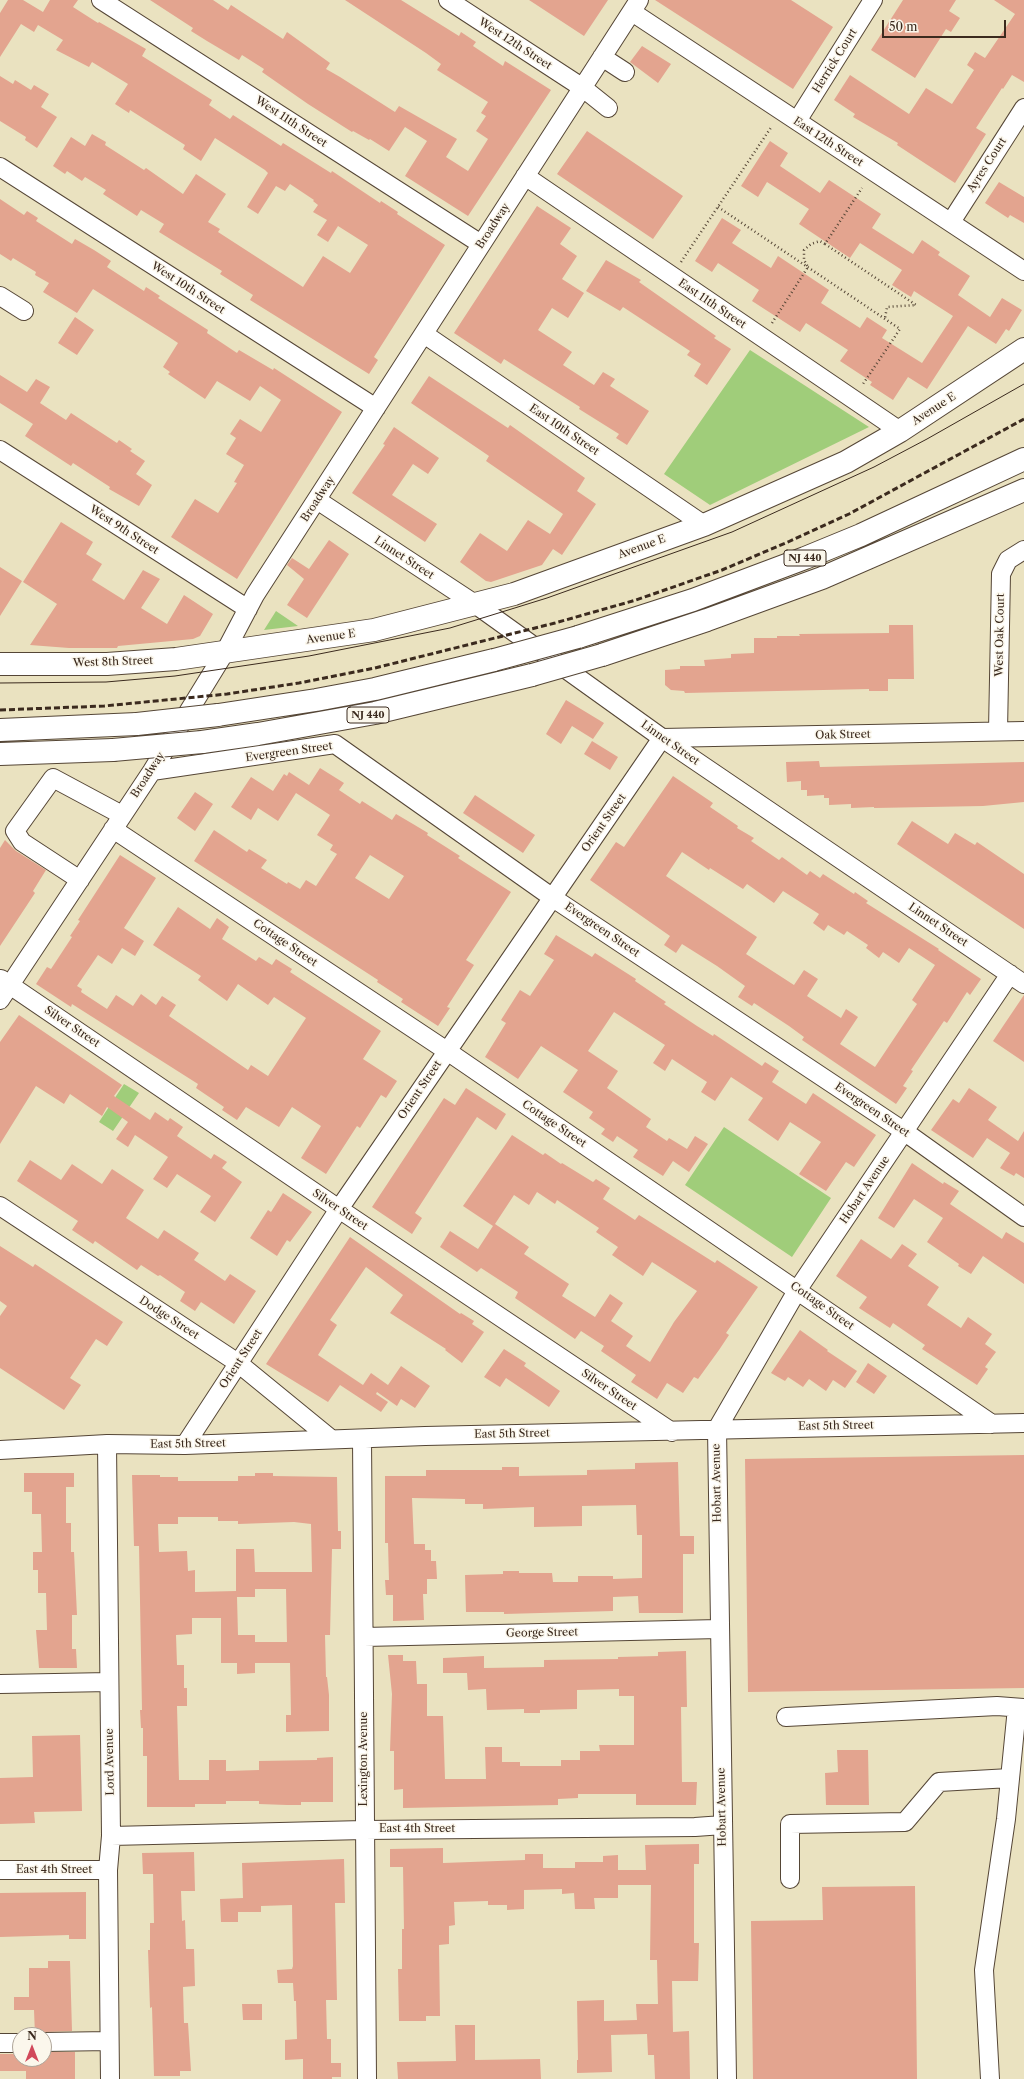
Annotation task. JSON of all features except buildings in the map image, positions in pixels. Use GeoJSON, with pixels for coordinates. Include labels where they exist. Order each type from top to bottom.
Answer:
{"type":"FeatureCollection","features":[{"type":"Feature","properties":{"kind":"main road","name":"Avenue E"},"geometry":{"type":"LineString","coordinates":[[225,652],[374,630],[514,594],[704,525],[846,462],[900,432],[1024,349]]}},
{"type":"Feature","properties":{"kind":"main road","name":"NJ 440"},"geometry":{"type":"LineString","coordinates":[[0,730],[137,724],[218,715],[309,702],[376,689],[494,660],[578,636],[693,600],[805,558],[895,520],[1024,459]]}},
{"type":"Feature","properties":{"kind":"main road","name":"NJ 440"},"geometry":{"type":"LineString","coordinates":[[0,754],[113,750],[202,742],[258,734],[376,713],[532,675],[602,655],[707,620],[822,578],[1024,490]]}},
{"type":"Feature","properties":{"kind":"main road","name":"West 8th Street"},"geometry":{"type":"LineString","coordinates":[[0,664],[108,664],[176,659],[225,652]]}},
{"type":"Feature","properties":{"kind":"street","name":"West 11th Street"},"geometry":{"type":"LineString","coordinates":[[102,0],[481,244]]}},
{"type":"Feature","properties":{"kind":"street","name":"West 12th Street"},"geometry":{"type":"LineString","coordinates":[[448,0],[583,88],[608,108]]}},
{"type":"Feature","properties":{"kind":"street","name":"Herrick Court"},"geometry":{"type":"LineString","coordinates":[[796,121],[873,0]]}},
{"type":"Feature","properties":{"kind":"street","name":"Broadway"},"geometry":{"type":"LineString","coordinates":[[0,1000],[5,981],[80,880],[152,771],[225,652],[248,609],[635,6]]}},
{"type":"Feature","properties":{"kind":"street","name":"East 12th Street"},"geometry":{"type":"LineString","coordinates":[[635,6],[796,121],[1024,271]]}},
{"type":"Feature","properties":{"kind":"street"},"geometry":{"type":"LineString","coordinates":[[602,57],[625,72]]}},
{"type":"Feature","properties":{"kind":"street","name":"Ayres Court"},"geometry":{"type":"LineString","coordinates":[[951,222],[1024,108]]}},
{"type":"Feature","properties":{"kind":"street","name":"West 10th Street"},"geometry":{"type":"LineString","coordinates":[[0,167],[376,408]]}},
{"type":"Feature","properties":{"kind":"street","name":"East 11th Street"},"geometry":{"type":"LineString","coordinates":[[525,176],[900,432]]}},
{"type":"Feature","properties":{"kind":"street"},"geometry":{"type":"LineString","coordinates":[[0,296],[24,311]]}},
{"type":"Feature","properties":{"kind":"street","name":"East 10th Street"},"geometry":{"type":"LineString","coordinates":[[424,334],[704,525]]}},
{"type":"Feature","properties":{"kind":"street","name":"West 9th Street"},"geometry":{"type":"LineString","coordinates":[[0,450],[248,609]]}},
{"type":"Feature","properties":{"kind":"street","name":"Linnet Street"},"geometry":{"type":"LineString","coordinates":[[317,500],[475,604],[662,738],[1017,979]]}},
{"type":"Feature","properties":{"kind":"street","name":"West Oak Court"},"geometry":{"type":"LineString","coordinates":[[998,731],[1000,574],[1008,560],[1024,550]]}},
{"type":"Feature","properties":{"kind":"street","name":"Oak Street"},"geometry":{"type":"LineString","coordinates":[[662,738],[1024,731]]}},
{"type":"Feature","properties":{"kind":"street","name":"Orient Street"},"geometry":{"type":"LineString","coordinates":[[185,1445],[339,1209],[662,738]]}},
{"type":"Feature","properties":{"kind":"street","name":"Evergreen Street"},"geometry":{"type":"LineString","coordinates":[[152,771],[335,744],[553,898],[905,1132],[1024,1217]]}},
{"type":"Feature","properties":{"kind":"street","name":"Cottage Street"},"geometry":{"type":"LineString","coordinates":[[80,880],[22,842],[15,831],[53,778],[447,1051],[798,1289],[992,1424]]}},
{"type":"Feature","properties":{"kind":"street","name":"Hobart Avenue"},"geometry":{"type":"LineString","coordinates":[[727,2079],[717,1428],[798,1289],[905,1132],[1017,979]]}},
{"type":"Feature","properties":{"kind":"street","name":"Silver Street"},"geometry":{"type":"LineString","coordinates":[[5,981],[339,1209],[672,1432]]}},
{"type":"Feature","properties":{"kind":"street","name":"Dodge Street"},"geometry":{"type":"LineString","coordinates":[[0,1206],[238,1363],[331,1439]]}},
{"type":"Feature","properties":{"kind":"street","name":"East 5th Street"},"geometry":{"type":"LineString","coordinates":[[0,1450],[107,1444],[185,1445],[331,1439],[672,1432],[717,1428],[1024,1423]]}},
{"type":"Feature","properties":{"kind":"street","name":"Lexington Avenue"},"geometry":{"type":"LineString","coordinates":[[362,1439],[367,2079]]}},
{"type":"Feature","properties":{"kind":"street","name":"Lord Avenue"},"geometry":{"type":"LineString","coordinates":[[107,1444],[108,1682],[111,1836],[108,1870],[110,2079]]}},
{"type":"Feature","properties":{"kind":"street","name":"George Street"},"geometry":{"type":"LineString","coordinates":[[364,1637],[719,1629]]}},
{"type":"Feature","properties":{"kind":"street"},"geometry":{"type":"LineString","coordinates":[[0,1684],[108,1682]]}},
{"type":"Feature","properties":{"kind":"street"},"geometry":{"type":"LineString","coordinates":[[786,1717],[997,1706],[1021,1708],[984,1970],[990,2079]]}},
{"type":"Feature","properties":{"kind":"street"},"geometry":{"type":"LineString","coordinates":[[790,1879],[790,1824],[905,1822],[939,1782],[1010,1778]]}},
{"type":"Feature","properties":{"kind":"street","name":"East 4th Street"},"geometry":{"type":"LineString","coordinates":[[111,1836],[364,1830],[695,1827],[723,1825]]}},
{"type":"Feature","properties":{"kind":"street","name":"East 4th Street"},"geometry":{"type":"LineString","coordinates":[[0,1870],[108,1870]]}},
{"type":"Feature","properties":{"kind":"street"},"geometry":{"type":"LineString","coordinates":[[52,2042],[109,2041]]}},
{"type":"Feature","properties":{"kind":"street"},"geometry":{"type":"LineString","coordinates":[[0,2043],[12,2043]]}},
{"type":"Feature","properties":{"kind":"path"},"geometry":{"type":"LineString","coordinates":[[680,262],[772,126]]}},
{"type":"Feature","properties":{"kind":"path"},"geometry":{"type":"LineString","coordinates":[[826,244],[862,188]]}},
{"type":"Feature","properties":{"kind":"path"},"geometry":{"type":"LineString","coordinates":[[718,207],[900,329],[863,384]]}},
{"type":"Feature","properties":{"kind":"path"},"geometry":{"type":"LineString","coordinates":[[808,267],[804,260],[804,250],[811,244],[820,241],[916,305],[887,308],[885,318]]}},
{"type":"Feature","properties":{"kind":"path"},"geometry":{"type":"LineString","coordinates":[[772,323],[808,267]]}},
{"type":"Feature","properties":{"kind":"green space"},"geometry":{"type":"Polygon","coordinates":[[[750,350],[869,427],[710,505],[664,474],[750,350]]]}},
{"type":"Feature","properties":{"kind":"green space"},"geometry":{"type":"Polygon","coordinates":[[[276,611],[298,626],[264,630],[276,611]]]}},
{"type":"Feature","properties":{"kind":"green space"},"geometry":{"type":"Polygon","coordinates":[[[124,1084],[139,1093],[113,1131],[99,1122],[124,1084]]]}},
{"type":"Feature","properties":{"kind":"green space"},"geometry":{"type":"Polygon","coordinates":[[[724,1127],[831,1198],[792,1257],[685,1185],[724,1127]]]}},
{"type":"Feature","properties":{"kind":"tram line"},"geometry":{"type":"LineString","coordinates":[[0,683],[106,682],[175,676],[309,656],[450,628],[547,598],[732,532],[874,467],[1024,384]]}},
{"type":"Feature","properties":{"kind":"railway"},"geometry":{"type":"LineString","coordinates":[[0,710],[104,706],[227,694],[299,683],[375,668],[555,623],[636,600],[722,570],[849,514],[1024,419]]}}]}
